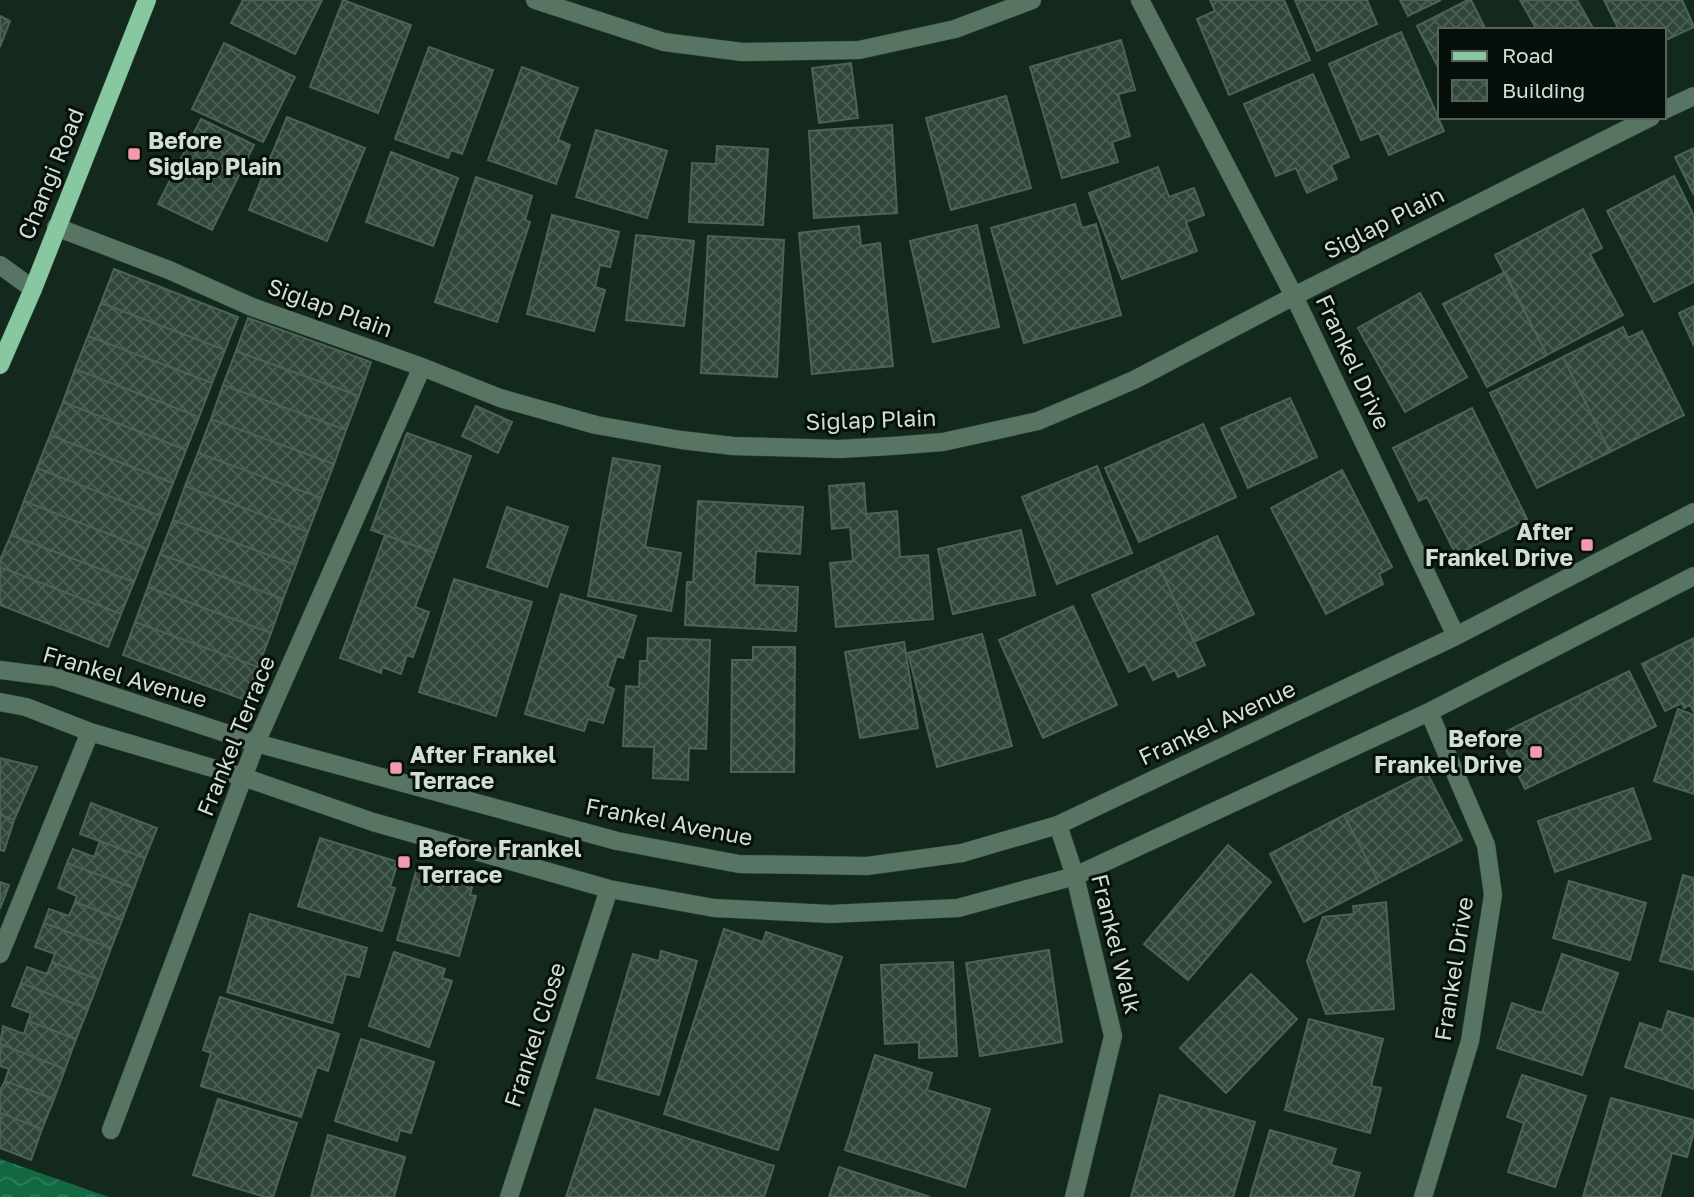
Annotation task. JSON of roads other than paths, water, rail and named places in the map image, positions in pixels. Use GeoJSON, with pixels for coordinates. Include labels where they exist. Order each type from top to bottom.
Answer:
{"type":"FeatureCollection","features":[{"type":"Feature","properties":{"kind":"main road","name":"Changi Road"},"geometry":{"type":"LineString","coordinates":[[0,365],[33,289],[147,0]]}},
{"type":"Feature","properties":{"kind":"street"},"geometry":{"type":"LineString","coordinates":[[535,0],[566,5],[664,42],[742,52],[859,50],[955,29],[1032,0]]}},
{"type":"Feature","properties":{"kind":"street","name":"Frankel Drive"},"geometry":{"type":"LineString","coordinates":[[1140,0],[1294,296],[1456,636]]}},
{"type":"Feature","properties":{"kind":"street"},"geometry":{"type":"LineString","coordinates":[[1666,109],[1694,96]]}},
{"type":"Feature","properties":{"kind":"street","name":"Siglap Plain"},"geometry":{"type":"LineString","coordinates":[[56,227],[169,270],[252,307],[422,367],[500,398],[596,425],[733,446],[839,449],[918,444],[943,442],[1038,421],[1136,379],[1294,296],[1647,119]]}},
{"type":"Feature","properties":{"kind":"street"},"geometry":{"type":"LineString","coordinates":[[0,265],[33,289]]}},
{"type":"Feature","properties":{"kind":"street","name":"Frankel Terrace"},"geometry":{"type":"LineString","coordinates":[[110,1130],[256,743],[422,367]]}},
{"type":"Feature","properties":{"kind":"street","name":"Frankel Avenue"},"geometry":{"type":"LineString","coordinates":[[0,670],[55,677],[256,743],[617,841],[739,864],[866,866],[962,853],[1058,825],[1456,636],[1694,512]]}},
{"type":"Feature","properties":{"kind":"street"},"geometry":{"type":"LineString","coordinates":[[0,702],[26,707],[90,732],[243,777],[373,822],[608,889],[714,908],[830,914],[958,908],[1075,876],[1429,712],[1694,576]]}},
{"type":"Feature","properties":{"kind":"street","name":"Frankel Drive"},"geometry":{"type":"LineString","coordinates":[[1423,1197],[1470,1041],[1493,895],[1486,845],[1429,712]]}},
{"type":"Feature","properties":{"kind":"street"},"geometry":{"type":"LineString","coordinates":[[0,954],[90,732]]}},
{"type":"Feature","properties":{"kind":"street","name":"Frankel Walk"},"geometry":{"type":"LineString","coordinates":[[1058,825],[1075,876],[1113,1036],[1074,1197]]}},
{"type":"Feature","properties":{"kind":"street","name":"Frankel Close"},"geometry":{"type":"LineString","coordinates":[[509,1197],[608,889]]}},
{"type":"Feature","properties":{"kind":"water"},"geometry":{"type":"Polygon","coordinates":[[[0,1159],[103,1195],[109,1197],[0,1197],[0,1159]]]}},
{"type":"Feature","properties":{"kind":"place","name":"Before Siglap Plain"},"geometry":{"type":"Point","coordinates":[134,154]}},
{"type":"Feature","properties":{"kind":"place","name":"After Frankel Drive"},"geometry":{"type":"Point","coordinates":[1587,545]}},
{"type":"Feature","properties":{"kind":"place","name":"Before Frankel Drive"},"geometry":{"type":"Point","coordinates":[1536,752]}},
{"type":"Feature","properties":{"kind":"place","name":"After Frankel Terrace"},"geometry":{"type":"Point","coordinates":[396,768]}},
{"type":"Feature","properties":{"kind":"place","name":"Before Frankel Terrace"},"geometry":{"type":"Point","coordinates":[404,862]}}]}
